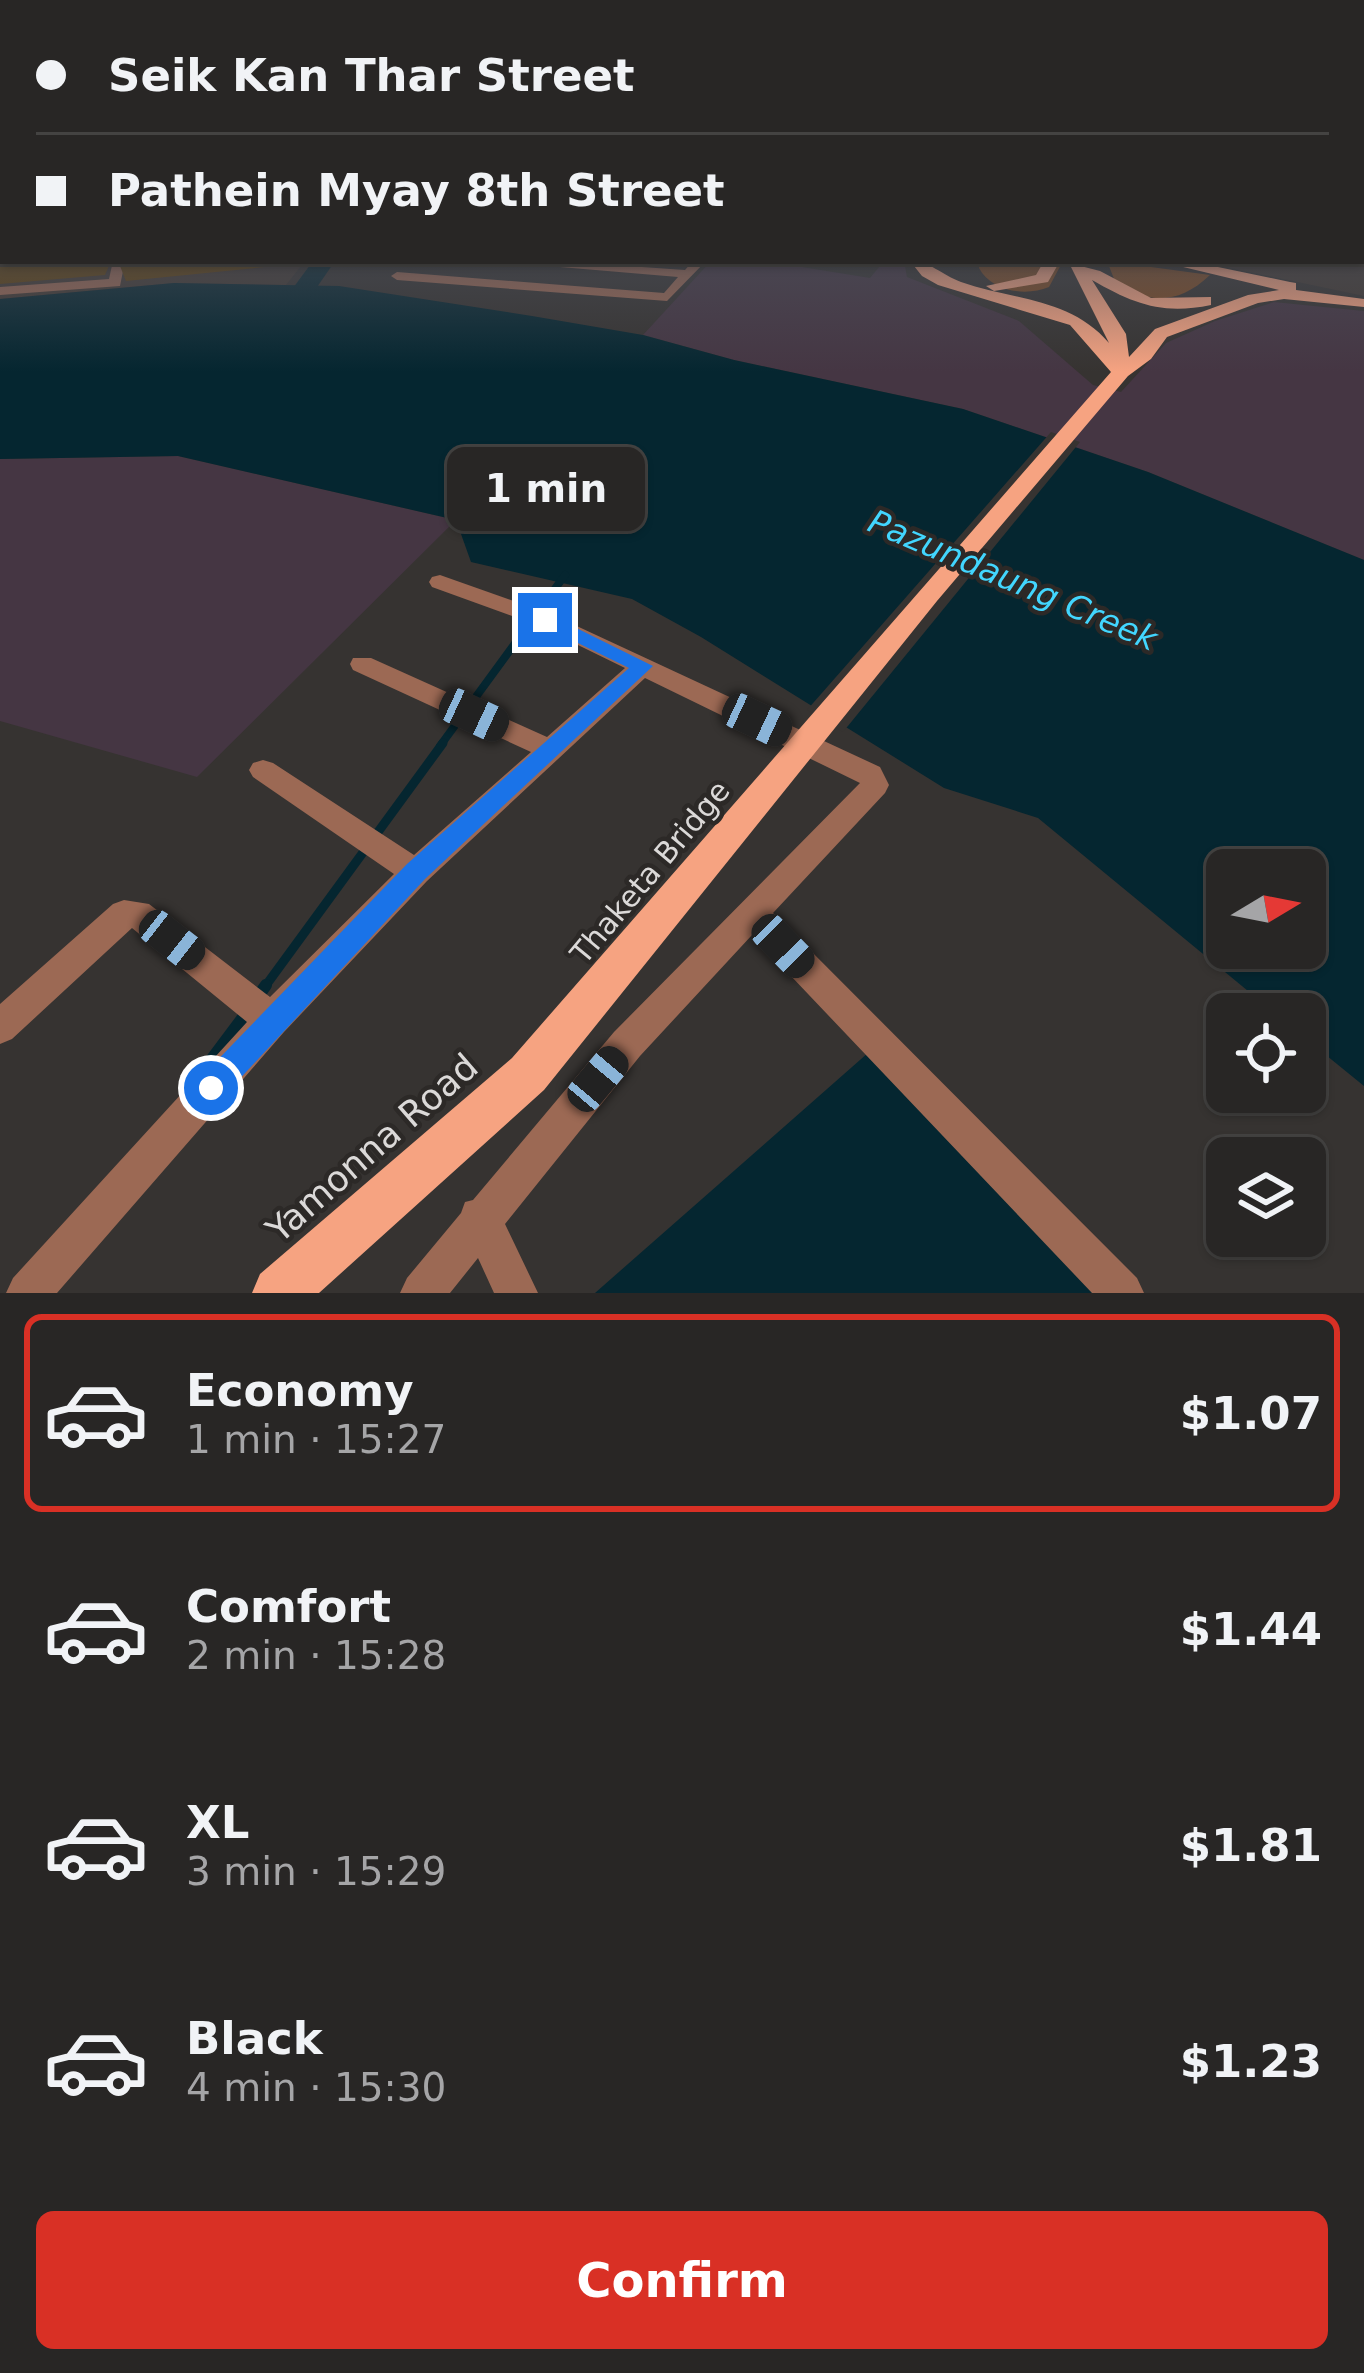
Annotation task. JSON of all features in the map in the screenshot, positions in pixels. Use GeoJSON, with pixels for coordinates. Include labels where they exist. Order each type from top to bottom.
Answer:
{"type":"FeatureCollection","features":[{"type":"Feature","properties":{"kind":"main road"},"geometry":{"type":"LineString","coordinates":[[919,264],[922,272],[943,282],[1036,305],[1078,322],[1121,372]]}},
{"type":"Feature","properties":{"kind":"main road"},"geometry":{"type":"LineString","coordinates":[[939,264],[952,276],[997,286],[1035,282],[1050,267]]}},
{"type":"Feature","properties":{"kind":"main road"},"geometry":{"type":"LineString","coordinates":[[1074,264],[1117,334],[1121,372]]}},
{"type":"Feature","properties":{"kind":"main road"},"geometry":{"type":"LineString","coordinates":[[1074,264],[1126,296],[1161,305],[1207,301],[1227,288],[1236,274]]}},
{"type":"Feature","properties":{"kind":"main road"},"geometry":{"type":"LineString","coordinates":[[1182,264],[1236,274],[1257,290],[1361,304]]}},
{"type":"Feature","properties":{"kind":"main road","name":"Thaketa Bridge"},"geometry":{"type":"LineString","coordinates":[[528,1074],[927,596],[1121,372],[1144,355],[1161,332],[1257,290]]}},
{"type":"Feature","properties":{"kind":"main road","name":"Yamonna Road"},"geometry":{"type":"LineString","coordinates":[[279,1293],[528,1074]]}},
{"type":"Feature","properties":{"kind":"street"},"geometry":{"type":"LineString","coordinates":[[0,291],[115,283],[118,264]]}},
{"type":"Feature","properties":{"kind":"street"},"geometry":{"type":"LineString","coordinates":[[413,264],[397,276],[667,297],[697,264]]}},
{"type":"Feature","properties":{"kind":"street"},"geometry":{"type":"LineString","coordinates":[[460,284],[483,264]]}},
{"type":"Feature","properties":{"kind":"street"},"geometry":{"type":"LineString","coordinates":[[535,288],[559,264]]}},
{"type":"Feature","properties":{"kind":"street"},"geometry":{"type":"LineString","coordinates":[[582,264],[688,274]]}},
{"type":"Feature","properties":{"kind":"street"},"geometry":{"type":"LineString","coordinates":[[422,1293],[627,1044],[875,785],[873,778],[644,666],[545,620],[440,582]]}},
{"type":"Feature","properties":{"kind":"street"},"geometry":{"type":"LineString","coordinates":[[362,664],[549,749]]}},
{"type":"Feature","properties":{"kind":"street"},"geometry":{"type":"LineString","coordinates":[[28,1293],[272,1019],[416,872],[644,666]]}},
{"type":"Feature","properties":{"kind":"street"},"geometry":{"type":"LineString","coordinates":[[263,770],[416,872]]}},
{"type":"Feature","properties":{"kind":"street"},"geometry":{"type":"LineString","coordinates":[[0,1028],[124,914],[138,914],[272,1019]]}},
{"type":"Feature","properties":{"kind":"street"},"geometry":{"type":"LineString","coordinates":[[752,914],[1122,1293]]}},
{"type":"Feature","properties":{"kind":"street"},"geometry":{"type":"LineString","coordinates":[[480,1217],[516,1293]]}},
{"type":"Feature","properties":{"kind":"shaded area"},"geometry":{"type":"Polygon","coordinates":[[[0,264],[303,264],[286,285],[174,283],[0,299],[0,264]]]}},
{"type":"Feature","properties":{"kind":"shaded area"},"geometry":{"type":"Polygon","coordinates":[[[708,264],[784,264],[870,278],[882,264],[905,264],[907,277],[1019,321],[1093,385],[1121,392],[1166,343],[1215,321],[1274,302],[1364,311],[1364,560],[1148,472],[963,409],[734,360],[643,335],[708,264]]]}},
{"type":"Feature","properties":{"kind":"shaded area"},"geometry":{"type":"Polygon","coordinates":[[[980,264],[1061,264],[1049,287],[1030,291],[1000,287],[980,264]]]}},
{"type":"Feature","properties":{"kind":"shaded area"},"geometry":{"type":"Polygon","coordinates":[[[1108,264],[1210,275],[1188,291],[1167,298],[1118,289],[1108,264]]]}},
{"type":"Feature","properties":{"kind":"shaded area"},"geometry":{"type":"Polygon","coordinates":[[[1211,264],[1364,264],[1364,296],[1211,264]]]}},
{"type":"Feature","properties":{"kind":"shaded area"},"geometry":{"type":"Polygon","coordinates":[[[178,456],[456,520],[197,777],[0,721],[0,459],[178,456]]]}},
{"type":"Feature","properties":{"kind":"water","name":"Pazundaung Creek"},"geometry":{"type":"Polygon","coordinates":[[[174,283],[339,286],[643,335],[734,360],[963,409],[1148,472],[1364,560],[1364,1086],[1326,1055],[1326,993],[1250,993],[1221,969],[1326,969],[1326,849],[1206,849],[1206,956],[1038,818],[944,788],[632,599],[471,562],[456,520],[178,456],[0,459],[0,299],[174,283]]]}},
{"type":"Feature","properties":{"kind":"water"},"geometry":{"type":"Polygon","coordinates":[[[877,1045],[1103,1293],[595,1293],[877,1045]]]}},
{"type":"Feature","properties":{"kind":"pier"},"geometry":{"type":"Polygon","coordinates":[[[1051,432],[1080,442],[843,732],[807,710],[1051,432]]]}},
{"type":"Feature","properties":{"kind":"waterway"},"geometry":{"type":"LineString","coordinates":[[275,330],[322,264]]}},
{"type":"Feature","properties":{"kind":"waterway"},"geometry":{"type":"LineString","coordinates":[[440,746],[565,575]]}},
{"type":"Feature","properties":{"kind":"waterway"},"geometry":{"type":"LineString","coordinates":[[264,988],[443,743]]}},
{"type":"Feature","properties":{"kind":"waterway"},"geometry":{"type":"LineString","coordinates":[[259,995],[266,985]]}},
{"type":"Feature","properties":{"kind":"waterway"},"geometry":{"type":"LineString","coordinates":[[202,1072],[247,1012]]}},
{"type":"Feature","properties":{"kind":"route"},"geometry":{"type":"LineString","coordinates":[[211,1088],[416,872],[644,666],[545,620]]}}]}
